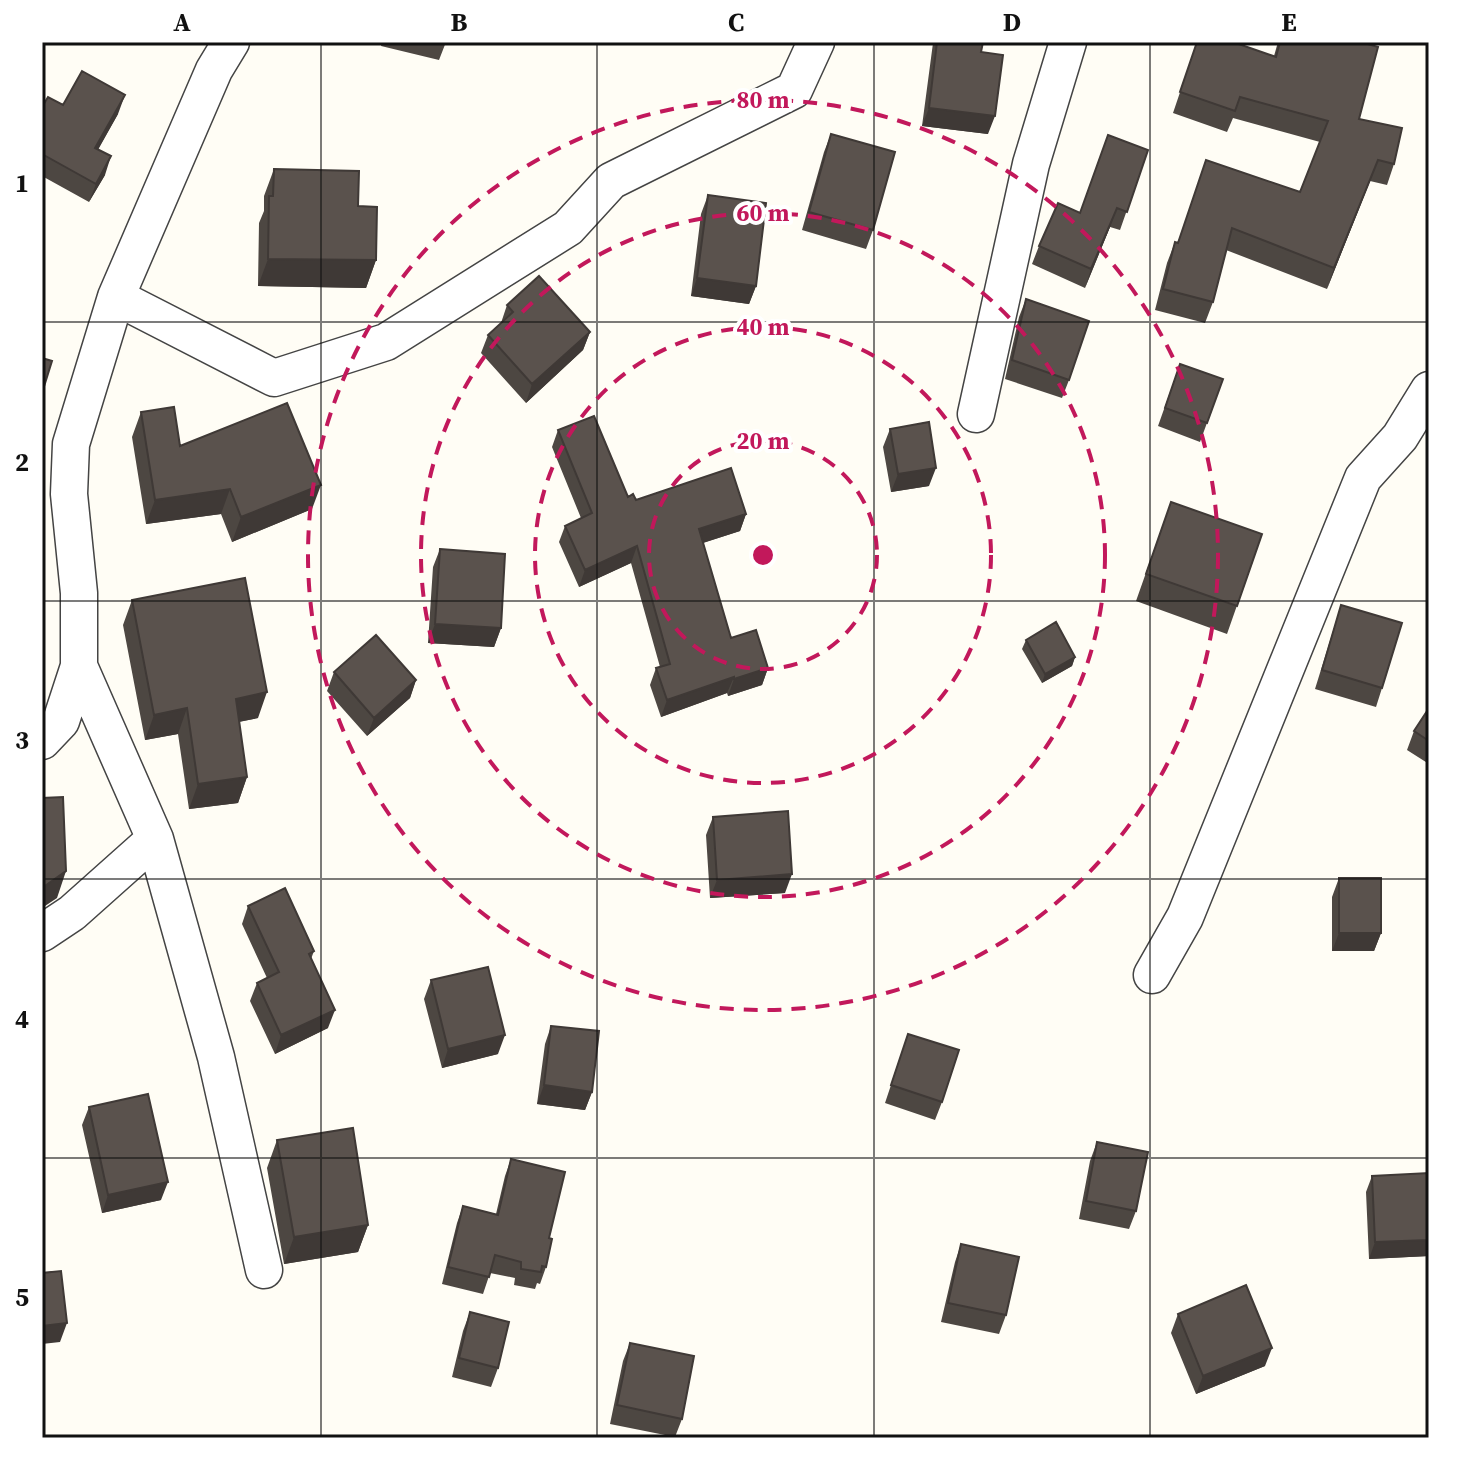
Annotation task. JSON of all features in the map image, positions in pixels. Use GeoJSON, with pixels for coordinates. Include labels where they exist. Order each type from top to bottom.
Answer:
{"type":"FeatureCollection","features":[{"type":"Feature","properties":{"kind":"street"},"geometry":{"type":"LineString","coordinates":[[42,741],[61,721],[79,666],[79,593],[69,494],[71,444],[116,297],[214,70],[231,42]]}},
{"type":"Feature","properties":{"kind":"street"},"geometry":{"type":"LineString","coordinates":[[116,297],[274,378],[386,342],[568,228],[611,181],[794,90],[816,42]]}},
{"type":"Feature","properties":{"kind":"street"},"geometry":{"type":"LineString","coordinates":[[976,414],[1031,164],[1068,42]]}},
{"type":"Feature","properties":{"kind":"street"},"geometry":{"type":"LineString","coordinates":[[1152,975],[1185,917],[1363,478],[1400,437],[1429,390]]}},
{"type":"Feature","properties":{"kind":"street"},"geometry":{"type":"LineString","coordinates":[[79,666],[155,839],[216,1057],[264,1270]]}},
{"type":"Feature","properties":{"kind":"street"},"geometry":{"type":"LineString","coordinates":[[42,933],[72,913],[155,839]]}},
{"type":"Feature","properties":{"kind":"building"},"geometry":{"type":"Polygon","coordinates":[[[937,42],[983,42],[981,52],[1003,55],[995,116],[929,108],[937,42]]]}},
{"type":"Feature","properties":{"kind":"building"},"geometry":{"type":"Polygon","coordinates":[[[1197,42],[1233,42],[1276,57],[1280,42],[1361,42],[1378,47],[1359,119],[1402,128],[1394,164],[1378,160],[1334,268],[1232,228],[1213,302],[1163,289],[1175,242],[1178,243],[1206,160],[1300,192],[1328,121],[1240,97],[1235,111],[1180,92],[1197,42]]]}},
{"type":"Feature","properties":{"kind":"building"},"geometry":{"type":"Polygon","coordinates":[[[82,71],[125,95],[95,148],[111,156],[96,184],[42,154],[42,107],[48,97],[63,105],[82,71]]]}},
{"type":"Feature","properties":{"kind":"building"},"geometry":{"type":"Polygon","coordinates":[[[831,134],[895,152],[873,230],[809,212],[831,134]]]}},
{"type":"Feature","properties":{"kind":"building"},"geometry":{"type":"Polygon","coordinates":[[[1108,135],[1148,150],[1127,212],[1117,208],[1091,269],[1039,246],[1058,203],[1080,213],[1108,135]]]}},
{"type":"Feature","properties":{"kind":"building"},"geometry":{"type":"Polygon","coordinates":[[[274,169],[359,171],[358,206],[377,207],[376,260],[268,259],[269,196],[273,196],[274,169]]]}},
{"type":"Feature","properties":{"kind":"building"},"geometry":{"type":"Polygon","coordinates":[[[708,195],[766,203],[756,286],[697,278],[708,195]]]}},
{"type":"Feature","properties":{"kind":"building"},"geometry":{"type":"Polygon","coordinates":[[[539,276],[590,332],[532,384],[488,335],[513,312],[507,305],[539,276]]]}},
{"type":"Feature","properties":{"kind":"building"},"geometry":{"type":"Polygon","coordinates":[[[1026,299],[1089,321],[1069,380],[1012,360],[1026,299]]]}},
{"type":"Feature","properties":{"kind":"building"},"geometry":{"type":"Polygon","coordinates":[[[42,358],[52,361],[42,393],[42,358]]]}},
{"type":"Feature","properties":{"kind":"building"},"geometry":{"type":"Polygon","coordinates":[[[1180,364],[1223,379],[1207,423],[1165,408],[1180,364]]]}},
{"type":"Feature","properties":{"kind":"building"},"geometry":{"type":"Polygon","coordinates":[[[287,403],[321,485],[241,517],[230,489],[155,500],[141,412],[174,407],[180,446],[287,403]]]}},
{"type":"Feature","properties":{"kind":"building"},"geometry":{"type":"Polygon","coordinates":[[[594,416],[628,497],[633,494],[636,500],[731,468],[746,514],[699,529],[731,638],[756,630],[768,668],[667,700],[656,668],[670,664],[637,546],[585,570],[565,526],[592,513],[558,430],[594,416]]]}},
{"type":"Feature","properties":{"kind":"building"},"geometry":{"type":"Polygon","coordinates":[[[929,422],[936,468],[898,474],[890,429],[929,422]]]}},
{"type":"Feature","properties":{"kind":"building"},"geometry":{"type":"Polygon","coordinates":[[[1171,502],[1262,534],[1237,606],[1146,574],[1171,502]]]}},
{"type":"Feature","properties":{"kind":"building"},"geometry":{"type":"Polygon","coordinates":[[[440,549],[505,554],[501,628],[435,624],[440,549]]]}},
{"type":"Feature","properties":{"kind":"building"},"geometry":{"type":"Polygon","coordinates":[[[245,578],[267,692],[236,699],[247,777],[198,784],[187,708],[154,715],[132,600],[245,578]]]}},
{"type":"Feature","properties":{"kind":"building"},"geometry":{"type":"Polygon","coordinates":[[[1341,605],[1402,623],[1382,688],[1322,670],[1341,605]]]}},
{"type":"Feature","properties":{"kind":"building"},"geometry":{"type":"Polygon","coordinates":[[[1056,622],[1075,657],[1045,674],[1026,640],[1056,622]]]}},
{"type":"Feature","properties":{"kind":"building"},"geometry":{"type":"Polygon","coordinates":[[[376,635],[416,680],[374,718],[334,672],[376,635]]]}},
{"type":"Feature","properties":{"kind":"building"},"geometry":{"type":"Polygon","coordinates":[[[1429,708],[1429,741],[1414,731],[1429,708]]]}},
{"type":"Feature","properties":{"kind":"building"},"geometry":{"type":"Polygon","coordinates":[[[63,797],[66,871],[42,888],[42,798],[63,797]]]}},
{"type":"Feature","properties":{"kind":"building"},"geometry":{"type":"Polygon","coordinates":[[[788,811],[792,874],[717,880],[713,817],[788,811]]]}},
{"type":"Feature","properties":{"kind":"building"},"geometry":{"type":"Polygon","coordinates":[[[1339,878],[1381,878],[1381,933],[1339,933],[1339,878]]]}},
{"type":"Feature","properties":{"kind":"building"},"geometry":{"type":"Polygon","coordinates":[[[285,888],[314,951],[309,954],[335,1010],[281,1035],[257,983],[279,972],[248,906],[285,888]]]}},
{"type":"Feature","properties":{"kind":"building"},"geometry":{"type":"Polygon","coordinates":[[[488,967],[505,1035],[448,1049],[431,980],[488,967]]]}},
{"type":"Feature","properties":{"kind":"building"},"geometry":{"type":"Polygon","coordinates":[[[551,1026],[599,1031],[592,1092],[544,1085],[551,1026]]]}},
{"type":"Feature","properties":{"kind":"building"},"geometry":{"type":"Polygon","coordinates":[[[908,1034],[959,1050],[942,1102],[891,1085],[908,1034]]]}},
{"type":"Feature","properties":{"kind":"building"},"geometry":{"type":"Polygon","coordinates":[[[148,1094],[168,1182],[108,1195],[89,1107],[148,1094]]]}},
{"type":"Feature","properties":{"kind":"building"},"geometry":{"type":"Polygon","coordinates":[[[353,1128],[368,1225],[294,1237],[277,1140],[353,1128]]]}},
{"type":"Feature","properties":{"kind":"building"},"geometry":{"type":"Polygon","coordinates":[[[1097,1142],[1148,1152],[1136,1211],[1086,1201],[1097,1142]]]}},
{"type":"Feature","properties":{"kind":"building"},"geometry":{"type":"Polygon","coordinates":[[[511,1159],[565,1172],[549,1238],[552,1239],[546,1267],[542,1266],[541,1272],[521,1269],[521,1262],[495,1255],[489,1277],[448,1267],[463,1206],[498,1215],[511,1159]]]}},
{"type":"Feature","properties":{"kind":"building"},"geometry":{"type":"Polygon","coordinates":[[[1429,1173],[1429,1240],[1375,1242],[1372,1176],[1429,1173]]]}},
{"type":"Feature","properties":{"kind":"building"},"geometry":{"type":"Polygon","coordinates":[[[961,1244],[1019,1257],[1006,1315],[948,1303],[961,1244]]]}},
{"type":"Feature","properties":{"kind":"building"},"geometry":{"type":"Polygon","coordinates":[[[61,1271],[67,1323],[42,1326],[42,1273],[61,1271]]]}},
{"type":"Feature","properties":{"kind":"building"},"geometry":{"type":"Polygon","coordinates":[[[1246,1285],[1272,1348],[1203,1376],[1178,1314],[1246,1285]]]}},
{"type":"Feature","properties":{"kind":"building"},"geometry":{"type":"Polygon","coordinates":[[[470,1312],[509,1322],[498,1368],[459,1358],[470,1312]]]}},
{"type":"Feature","properties":{"kind":"building"},"geometry":{"type":"Polygon","coordinates":[[[630,1343],[694,1356],[682,1419],[617,1405],[630,1343]]]}}]}
